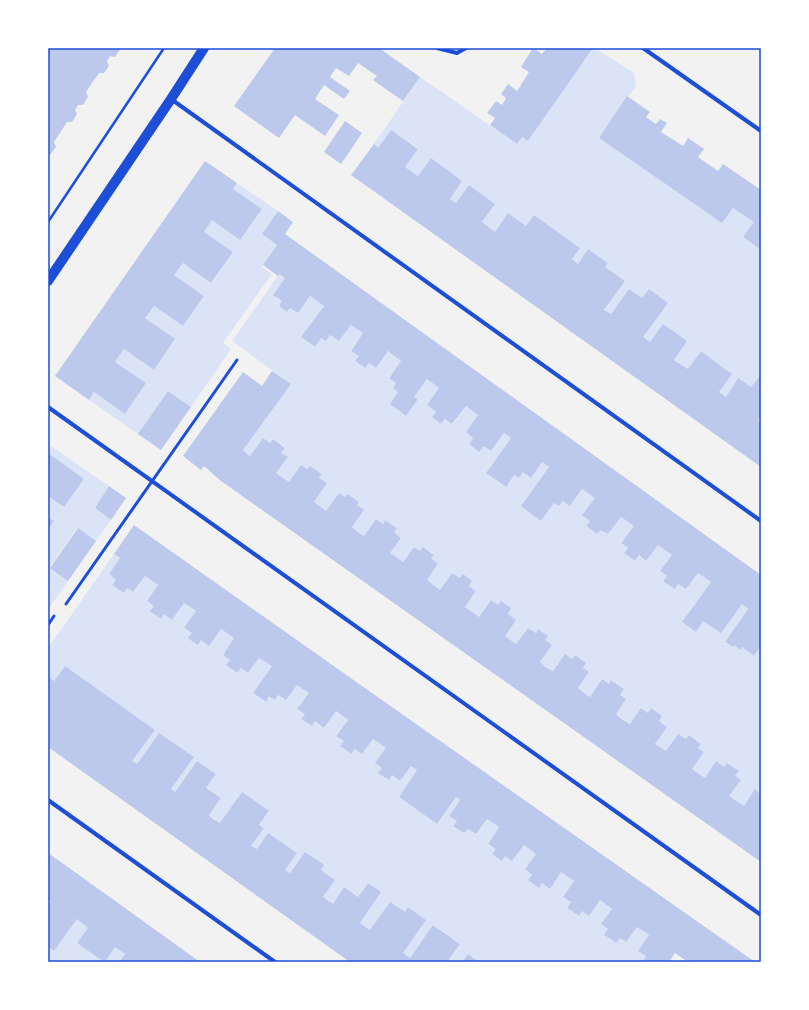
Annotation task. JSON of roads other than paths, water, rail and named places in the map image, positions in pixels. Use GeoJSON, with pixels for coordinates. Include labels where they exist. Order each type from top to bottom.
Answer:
{"type":"FeatureCollection","features":[{"type":"Feature","properties":{"kind":"main road"},"geometry":{"type":"LineString","coordinates":[[48,281],[204,48]]}},
{"type":"Feature","properties":{"kind":"street"},"geometry":{"type":"LineString","coordinates":[[437,48],[457,53],[466,48]]}},
{"type":"Feature","properties":{"kind":"street"},"geometry":{"type":"LineString","coordinates":[[643,48],[761,131]]}},
{"type":"Feature","properties":{"kind":"street"},"geometry":{"type":"LineString","coordinates":[[171,99],[761,521]]}},
{"type":"Feature","properties":{"kind":"street"},"geometry":{"type":"LineString","coordinates":[[48,407],[761,916]]}},
{"type":"Feature","properties":{"kind":"street"},"geometry":{"type":"LineString","coordinates":[[48,800],[275,962]]}},
{"type":"Feature","properties":{"kind":"lane"},"geometry":{"type":"LineString","coordinates":[[66,604],[237,360]]}},
{"type":"Feature","properties":{"kind":"lane"},"geometry":{"type":"LineString","coordinates":[[48,625],[54,616]]}}]}
